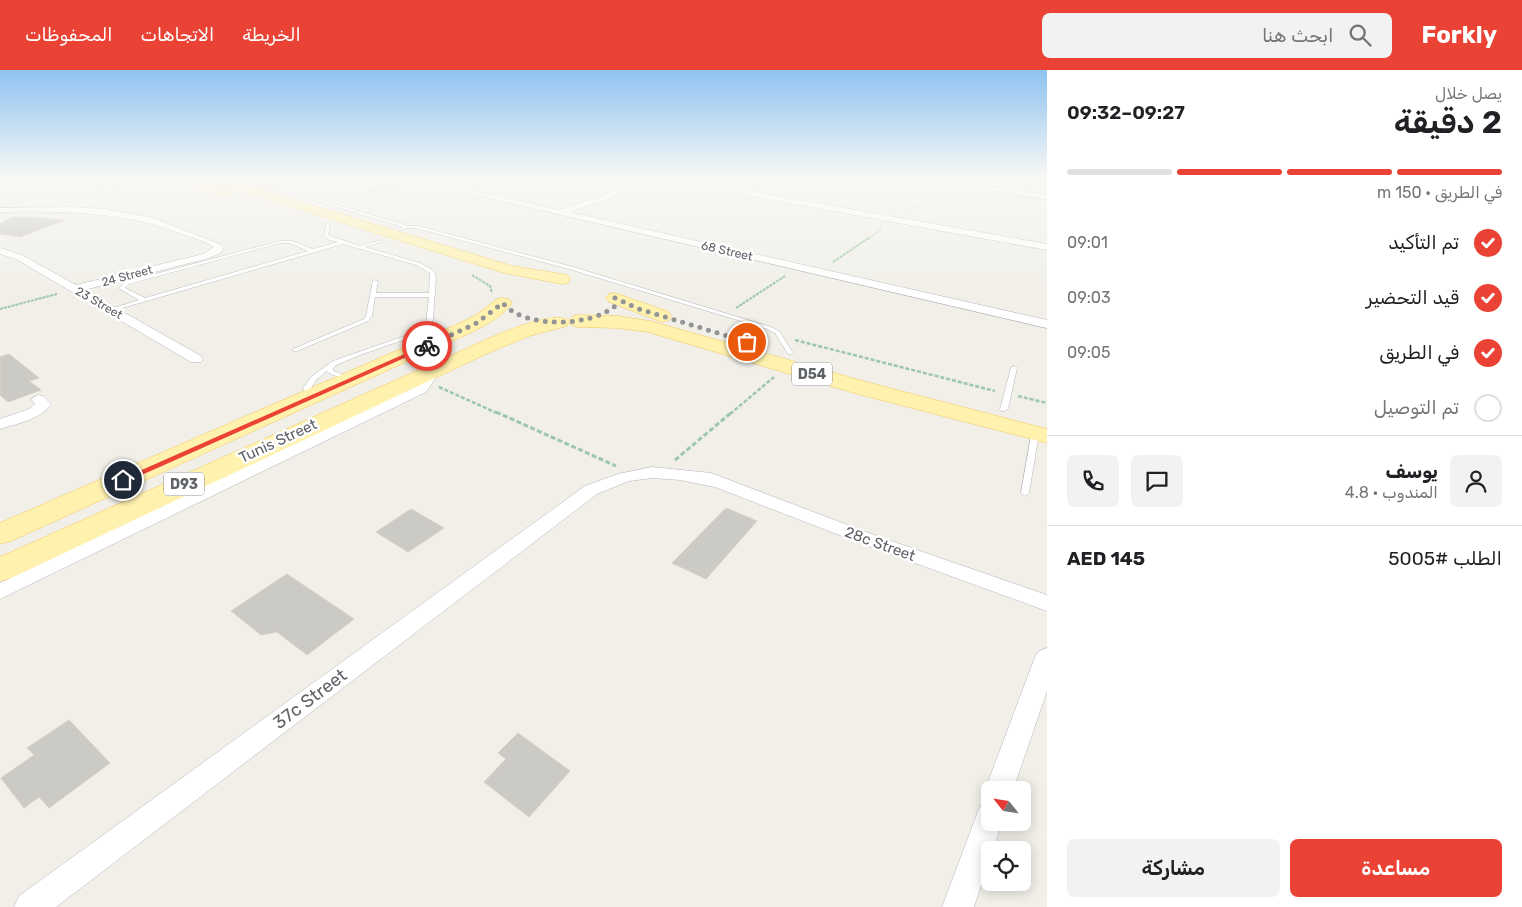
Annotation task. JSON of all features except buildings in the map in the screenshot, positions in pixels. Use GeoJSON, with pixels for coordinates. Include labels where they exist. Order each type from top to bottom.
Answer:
{"type":"FeatureCollection","features":[{"type":"Feature","properties":{"kind":"main road"},"geometry":{"type":"LineString","coordinates":[[306,217],[517,272],[602,287],[615,298]]}},
{"type":"Feature","properties":{"kind":"main road"},"geometry":{"type":"LineString","coordinates":[[333,217],[474,271],[501,292],[512,312],[529,318],[568,321]]}},
{"type":"Feature","properties":{"kind":"main road","name":"Tunis Street"},"geometry":{"type":"LineString","coordinates":[[0,534],[475,324],[501,292],[526,282],[562,279]]}},
{"type":"Feature","properties":{"kind":"main road","name":"Tunis Street"},"geometry":{"type":"LineString","coordinates":[[0,570],[432,376],[510,336],[607,312],[615,306],[615,298]]}},
{"type":"Feature","properties":{"kind":"main road","name":"D54"},"geometry":{"type":"LineString","coordinates":[[615,298],[788,360],[1006,402],[1043,430]]}},
{"type":"Feature","properties":{"kind":"main road","name":"D54"},"geometry":{"type":"LineString","coordinates":[[568,321],[617,322],[650,327],[788,360],[1043,430]]}},
{"type":"Feature","properties":{"kind":"street","name":"24 Street"},"geometry":{"type":"LineString","coordinates":[[75,289],[178,262],[207,251],[208,245],[202,240],[153,221],[137,217]]}},
{"type":"Feature","properties":{"kind":"street","name":"68 Street"},"geometry":{"type":"LineString","coordinates":[[577,217],[1047,324]]}},
{"type":"Feature","properties":{"kind":"street"},"geometry":{"type":"LineString","coordinates":[[881,217],[1047,247]]}},
{"type":"Feature","properties":{"kind":"street","name":"23 Street"},"geometry":{"type":"LineString","coordinates":[[0,251],[19,257],[196,359]]}},
{"type":"Feature","properties":{"kind":"street"},"geometry":{"type":"LineString","coordinates":[[0,592],[415,392],[432,376]]}},
{"type":"Feature","properties":{"kind":"street"},"geometry":{"type":"LineString","coordinates":[[0,424],[34,412],[44,404],[38,399]]}},
{"type":"Feature","properties":{"kind":"street","name":"28c Street"},"geometry":{"type":"LineString","coordinates":[[643,468],[668,465],[682,468],[867,539],[1047,603]]}},
{"type":"Feature","properties":{"kind":"street","name":"37c Street"},"geometry":{"type":"LineString","coordinates":[[34,906],[591,490],[604,476],[621,468],[643,468]]}},
{"type":"Feature","properties":{"kind":"street","name":"28c Street"},"geometry":{"type":"LineString","coordinates":[[643,468],[715,482]]}},
{"type":"Feature","properties":{"kind":"street","name":"37c Street"},"geometry":{"type":"LineString","coordinates":[[591,490],[643,468]]}},
{"type":"Feature","properties":{"kind":"street"},"geometry":{"type":"LineString","coordinates":[[1002,781],[1047,657]]}},
{"type":"Feature","properties":{"kind":"street"},"geometry":{"type":"LineString","coordinates":[[958,907],[985,831]]}},
{"type":"Feature","properties":{"kind":"lane"},"geometry":{"type":"LineString","coordinates":[[374,217],[571,268],[769,328],[778,335],[788,360]]}},
{"type":"Feature","properties":{"kind":"lane"},"geometry":{"type":"LineString","coordinates":[[311,397],[307,388],[314,375],[336,362],[421,332],[429,324],[432,294],[433,277],[429,269],[326,236],[328,224]]}},
{"type":"Feature","properties":{"kind":"lane"},"geometry":{"type":"LineString","coordinates":[[361,247],[410,227]]}},
{"type":"Feature","properties":{"kind":"lane"},"geometry":{"type":"LineString","coordinates":[[144,300],[123,290],[123,286],[280,242],[290,242],[313,251]]}},
{"type":"Feature","properties":{"kind":"lane"},"geometry":{"type":"LineString","coordinates":[[110,310],[344,242]]}},
{"type":"Feature","properties":{"kind":"lane"},"geometry":{"type":"LineString","coordinates":[[295,350],[363,323],[369,316],[375,281]]}},
{"type":"Feature","properties":{"kind":"lane"},"geometry":{"type":"LineString","coordinates":[[373,295],[432,294]]}},
{"type":"Feature","properties":{"kind":"lane"},"geometry":{"type":"LineString","coordinates":[[336,362],[330,369],[331,372],[351,380]]}},
{"type":"Feature","properties":{"kind":"lane"},"geometry":{"type":"LineString","coordinates":[[1006,402],[1014,368]]}},
{"type":"Feature","properties":{"kind":"lane"},"geometry":{"type":"LineString","coordinates":[[1025,493],[1043,430]]}},
{"type":"Feature","properties":{"kind":"path"},"geometry":{"type":"LineString","coordinates":[[725,315],[799,268]]}},
{"type":"Feature","properties":{"kind":"path"},"geometry":{"type":"LineString","coordinates":[[0,309],[75,289]]}},
{"type":"Feature","properties":{"kind":"path"},"geometry":{"type":"LineString","coordinates":[[778,335],[1006,402],[1047,403]]}},
{"type":"Feature","properties":{"kind":"path"},"geometry":{"type":"LineString","coordinates":[[668,465],[788,360]]}},
{"type":"Feature","properties":{"kind":"path"},"geometry":{"type":"LineString","coordinates":[[432,376],[621,468]]}},
{"type":"Feature","properties":{"kind":"way so far"},"geometry":{"type":"LineString","coordinates":[[427,346],[484,319],[503,303],[516,314],[544,321],[560,322],[594,318],[615,306],[615,298],[639,309],[747,342]]}},
{"type":"Feature","properties":{"kind":"route"},"geometry":{"type":"LineString","coordinates":[[123,480],[427,346]]}}]}
